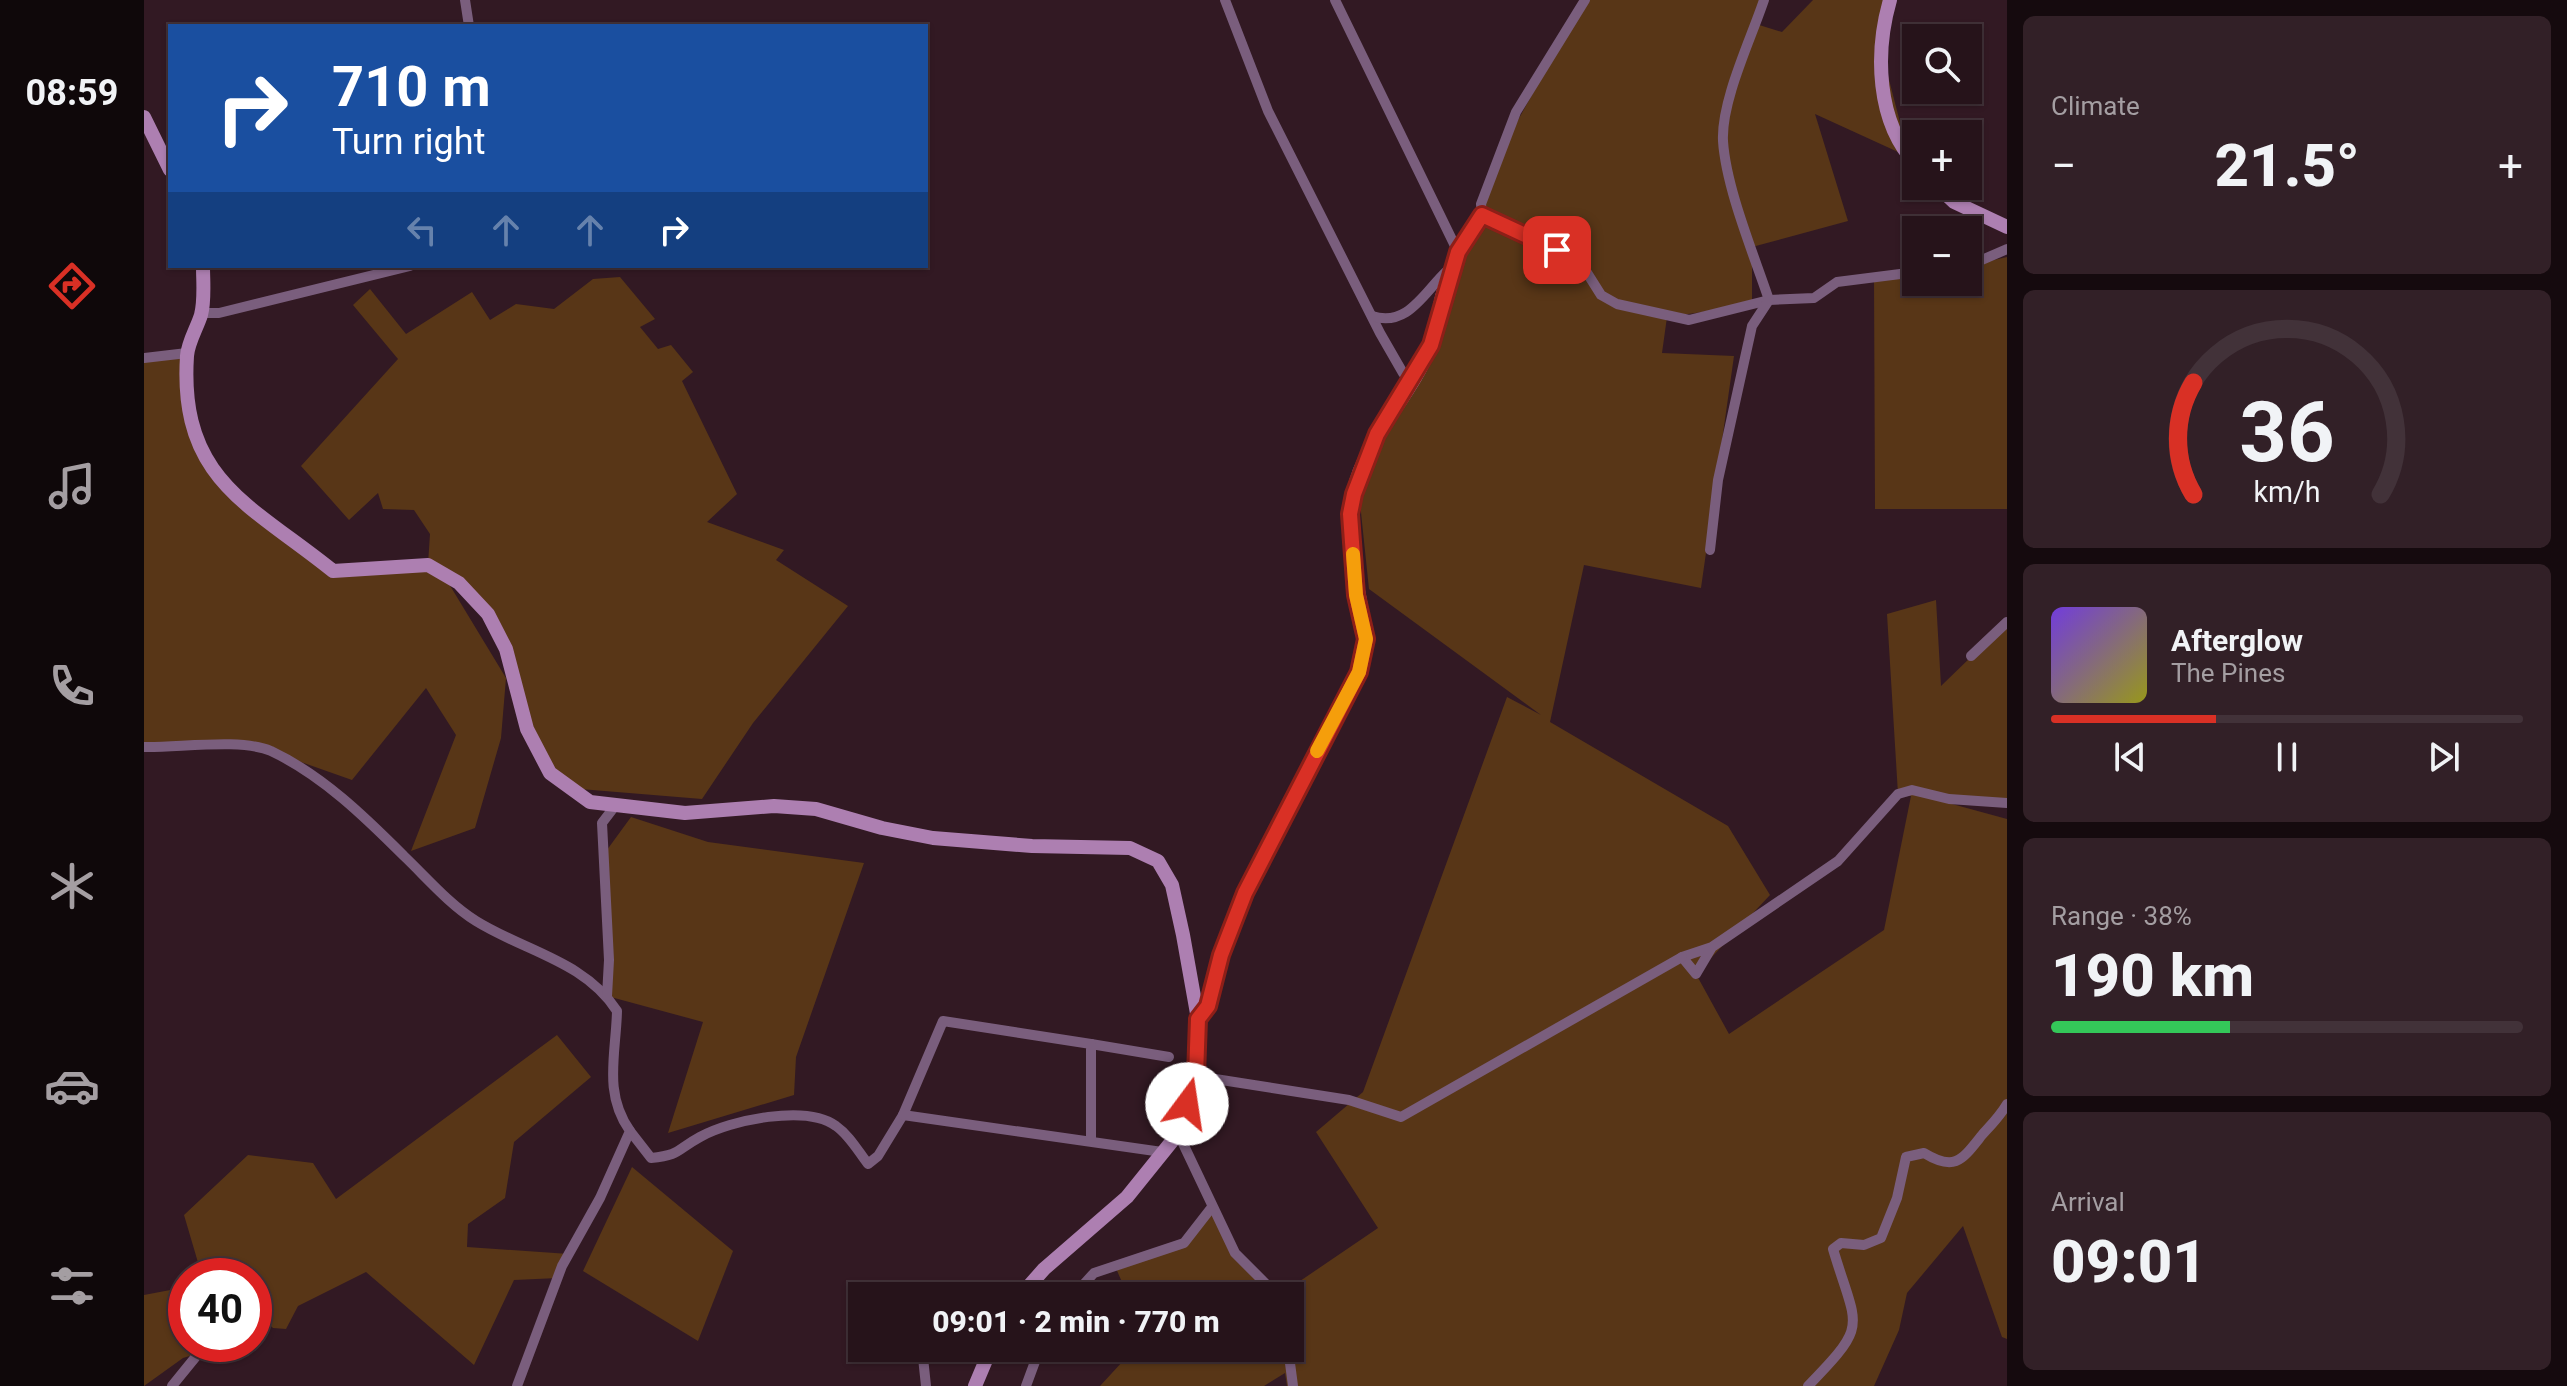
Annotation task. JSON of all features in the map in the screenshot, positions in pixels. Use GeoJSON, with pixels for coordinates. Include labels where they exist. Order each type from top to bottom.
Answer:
{"type":"FeatureCollection","features":[{"type":"Feature","properties":{"kind":"street"},"geometry":{"type":"LineString","coordinates":[[465,0],[469,24]]}},
{"type":"Feature","properties":{"kind":"street"},"geometry":{"type":"LineString","coordinates":[[1225,0],[1268,111],[1372,316],[1403,373],[1412,379]]}},
{"type":"Feature","properties":{"kind":"street"},"geometry":{"type":"LineString","coordinates":[[1198,1019],[1208,1006],[1221,955],[1245,893],[1359,672],[1366,639],[1356,595],[1350,514],[1377,434],[1431,345],[1456,259],[1335,0]]}},
{"type":"Feature","properties":{"kind":"street"},"geometry":{"type":"LineString","coordinates":[[1372,316],[1385,321],[1403,316],[1456,259],[1482,215],[1481,204],[1516,112],[1585,0]]}},
{"type":"Feature","properties":{"kind":"street"},"geometry":{"type":"LineString","coordinates":[[1764,0],[1729,107],[1723,140],[1737,200],[1769,300]]}},
{"type":"Feature","properties":{"kind":"street"},"geometry":{"type":"LineString","coordinates":[[1890,0],[1880,45],[1885,103],[1902,142]]}},
{"type":"Feature","properties":{"kind":"street"},"geometry":{"type":"LineString","coordinates":[[144,117],[168,166]]}},
{"type":"Feature","properties":{"kind":"street"},"geometry":{"type":"LineString","coordinates":[[1952,200],[2007,227]]}},
{"type":"Feature","properties":{"kind":"street"},"geometry":{"type":"LineString","coordinates":[[1482,215],[1572,257],[1584,268],[1601,295],[1617,304],[1689,320],[1769,300],[1814,298],[1837,282],[1902,274]]}},
{"type":"Feature","properties":{"kind":"street"},"geometry":{"type":"LineString","coordinates":[[1982,260],[2007,249]]}},
{"type":"Feature","properties":{"kind":"street"},"geometry":{"type":"LineString","coordinates":[[203,268],[202,313],[187,353],[189,399],[202,455],[223,485],[333,571],[428,565],[459,583],[488,614],[506,649],[527,729],[550,773],[590,802],[602,823],[609,960],[607,996]]}},
{"type":"Feature","properties":{"kind":"street"},"geometry":{"type":"LineString","coordinates":[[202,313],[219,313],[402,268]]}},
{"type":"Feature","properties":{"kind":"street"},"geometry":{"type":"LineString","coordinates":[[1710,550],[1718,480],[1752,326],[1769,300]]}},
{"type":"Feature","properties":{"kind":"street"},"geometry":{"type":"LineString","coordinates":[[144,358],[187,353]]}},
{"type":"Feature","properties":{"kind":"street"},"geometry":{"type":"LineString","coordinates":[[1971,656],[2007,622]]}},
{"type":"Feature","properties":{"kind":"street"},"geometry":{"type":"LineString","coordinates":[[144,747],[229,746],[268,750],[306,771],[361,814],[440,892],[475,920],[569,966],[607,996],[617,1011],[611,1064],[613,1094],[630,1131],[651,1158],[676,1155],[700,1137],[757,1117],[820,1119],[835,1124],[868,1164],[878,1156],[903,1115],[943,1021],[1169,1057]]}},
{"type":"Feature","properties":{"kind":"street"},"geometry":{"type":"LineString","coordinates":[[1196,1076],[1349,1100],[1401,1117],[1682,957],[1712,947],[1826,871],[1898,794],[1912,790],[1949,799],[2007,803]]}},
{"type":"Feature","properties":{"kind":"street"},"geometry":{"type":"LineString","coordinates":[[590,802],[685,813],[788,807],[816,809],[882,828],[933,838],[1032,846],[1130,848],[1158,861],[1172,885],[1198,1019],[1196,1076],[1178,1133],[1127,1197],[1032,1282]]}},
{"type":"Feature","properties":{"kind":"street"},"geometry":{"type":"LineString","coordinates":[[602,823],[615,806]]}},
{"type":"Feature","properties":{"kind":"street"},"geometry":{"type":"LineString","coordinates":[[1682,957],[1696,974],[1712,947]]}},
{"type":"Feature","properties":{"kind":"street"},"geometry":{"type":"LineString","coordinates":[[1091,1044],[1091,1142]]}},
{"type":"Feature","properties":{"kind":"street"},"geometry":{"type":"LineString","coordinates":[[1808,1386],[1850,1342],[1856,1324],[1833,1249],[1841,1243],[1864,1245],[1881,1238],[1897,1198],[1906,1157],[1924,1153],[1940,1163],[1953,1163],[1964,1158],[2007,1104]]}},
{"type":"Feature","properties":{"kind":"street"},"geometry":{"type":"LineString","coordinates":[[903,1115],[1162,1152]]}},
{"type":"Feature","properties":{"kind":"street"},"geometry":{"type":"LineString","coordinates":[[517,1386],[562,1266],[600,1198],[630,1131]]}},
{"type":"Feature","properties":{"kind":"street"},"geometry":{"type":"LineString","coordinates":[[1178,1133],[1235,1253],[1264,1282]]}},
{"type":"Feature","properties":{"kind":"street"},"geometry":{"type":"LineString","coordinates":[[1086,1282],[1094,1273],[1184,1243],[1212,1207]]}},
{"type":"Feature","properties":{"kind":"street"},"geometry":{"type":"LineString","coordinates":[[172,1386],[192,1362]]}},
{"type":"Feature","properties":{"kind":"street"},"geometry":{"type":"LineString","coordinates":[[923,1362],[926,1386]]}},
{"type":"Feature","properties":{"kind":"street"},"geometry":{"type":"LineString","coordinates":[[975,1386],[985,1362]]}},
{"type":"Feature","properties":{"kind":"street"},"geometry":{"type":"LineString","coordinates":[[1026,1386],[1035,1362]]}},
{"type":"Feature","properties":{"kind":"street"},"geometry":{"type":"LineString","coordinates":[[1290,1362],[1293,1386]]}},
{"type":"Feature","properties":{"kind":"shaded area"},"geometry":{"type":"Polygon","coordinates":[[[1585,0],[1762,0],[1756,24],[1782,32],[1813,0],[1891,0],[1880,45],[1902,130],[1902,154],[1815,114],[1848,221],[1752,247],[1752,305],[1667,317],[1662,353],[1734,356],[1701,588],[1584,565],[1550,722],[1728,826],[1770,895],[1696,974],[1729,1034],[1884,930],[1911,796],[1898,794],[1887,614],[1936,600],[1941,686],[2007,622],[2007,805],[1930,798],[2007,819],[2007,1339],[2002,1337],[1963,1226],[1907,1293],[1899,1330],[1874,1386],[1287,1386],[1285,1373],[1264,1386],[1100,1386],[1122,1362],[1304,1362],[1304,1282],[1299,1282],[1378,1228],[1316,1132],[1363,1092],[1507,697],[1541,715],[1369,589],[1360,503],[1378,449],[1431,345],[1513,129],[1585,0]]]}},
{"type":"Feature","properties":{"kind":"shaded area"},"geometry":{"type":"Polygon","coordinates":[[[2007,257],[2007,509],[1875,509],[1874,276],[1902,275],[1902,296],[1982,296],[1982,263],[2007,257]]]}},
{"type":"Feature","properties":{"kind":"shaded area"},"geometry":{"type":"Polygon","coordinates":[[[620,277],[655,319],[640,327],[658,349],[671,345],[693,372],[682,381],[737,494],[707,522],[784,550],[776,560],[848,606],[753,723],[702,799],[568,788],[545,764],[488,615],[443,574],[506,678],[501,738],[475,828],[411,851],[456,735],[426,688],[352,780],[267,750],[144,742],[144,361],[187,353],[202,456],[269,522],[332,571],[428,564],[430,534],[414,510],[383,509],[378,493],[349,520],[301,466],[398,359],[353,305],[370,289],[406,334],[472,292],[490,320],[516,304],[554,309],[593,279],[620,277]]]}},
{"type":"Feature","properties":{"kind":"shaded area"},"geometry":{"type":"Polygon","coordinates":[[[631,817],[708,842],[864,863],[796,1057],[794,1095],[668,1133],[703,1022],[607,996],[604,854],[631,817]]]}},
{"type":"Feature","properties":{"kind":"shaded area"},"geometry":{"type":"Polygon","coordinates":[[[557,1035],[591,1077],[514,1142],[505,1198],[468,1224],[467,1247],[569,1254],[558,1278],[514,1280],[474,1365],[366,1272],[298,1306],[286,1329],[273,1328],[272,1258],[197,1258],[184,1215],[248,1155],[313,1163],[336,1199],[557,1035]]]}},
{"type":"Feature","properties":{"kind":"shaded area"},"geometry":{"type":"Polygon","coordinates":[[[632,1167],[733,1251],[698,1341],[583,1271],[632,1167]]]}},
{"type":"Feature","properties":{"kind":"shaded area"},"geometry":{"type":"Polygon","coordinates":[[[1212,1207],[1235,1253],[1264,1282],[1122,1282],[1115,1266],[1184,1244],[1212,1207]]]}},
{"type":"Feature","properties":{"kind":"shaded area"},"geometry":{"type":"Polygon","coordinates":[[[168,1290],[168,1362],[177,1362],[144,1386],[144,1295],[168,1290]]]}},
{"type":"Feature","properties":{"kind":"slow traffic"},"geometry":{"type":"LineString","coordinates":[[1317,751],[1359,672],[1366,639],[1356,595],[1353,554]]}},
{"type":"Feature","properties":{"kind":"route"},"geometry":{"type":"LineString","coordinates":[[1187,1104],[1196,1076],[1198,1019],[1208,1006],[1221,955],[1245,893],[1359,672],[1366,639],[1356,595],[1350,514],[1354,494],[1377,434],[1431,345],[1443,294],[1458,252],[1482,215],[1557,250]]}}]}
